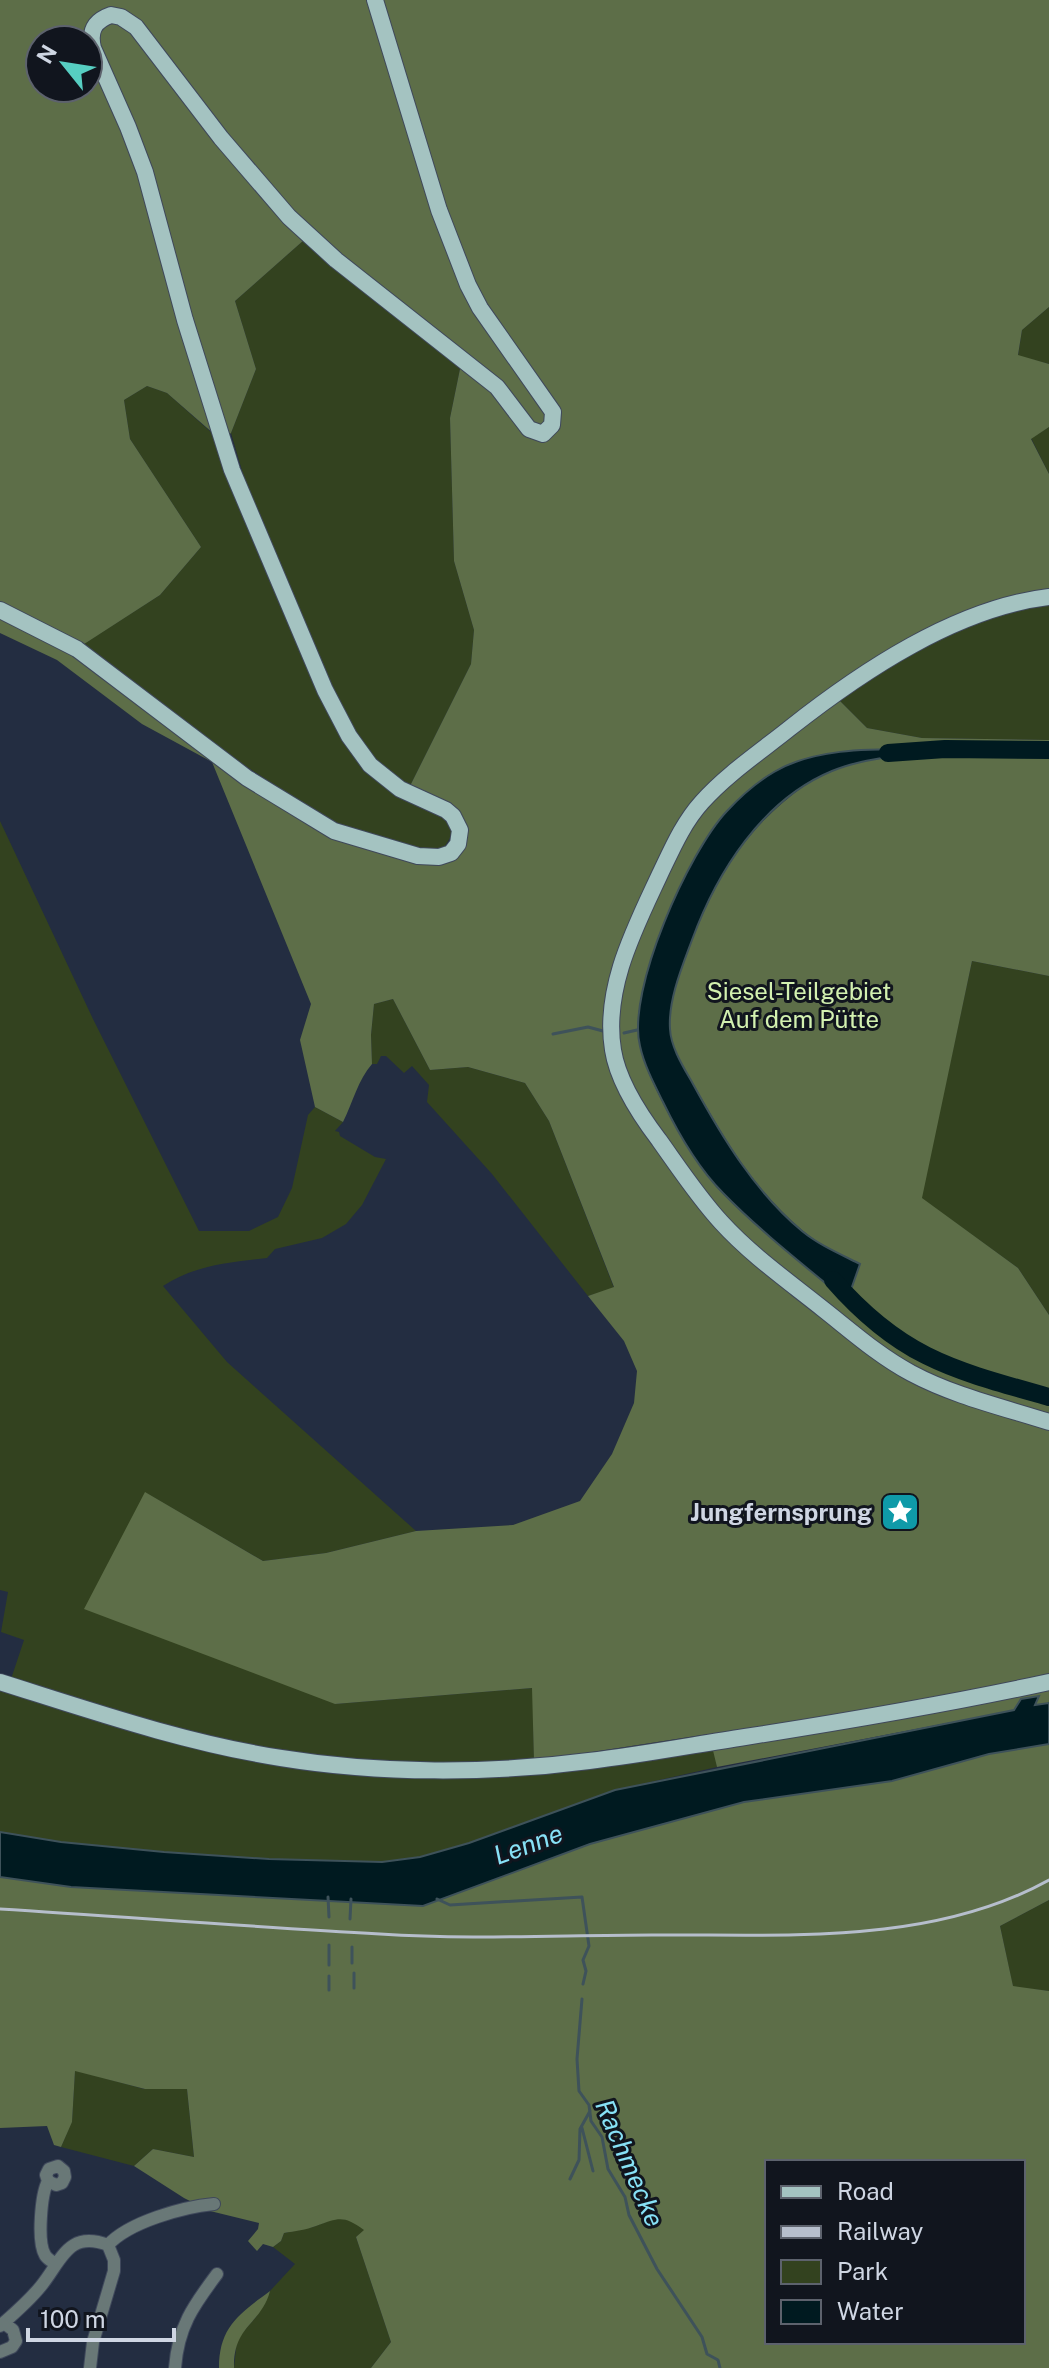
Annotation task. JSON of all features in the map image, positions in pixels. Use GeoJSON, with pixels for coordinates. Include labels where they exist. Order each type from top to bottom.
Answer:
{"type":"FeatureCollection","features":[{"type":"Feature","properties":{"kind":"main road"},"geometry":{"type":"LineString","coordinates":[[0,610],[77,649],[247,778],[334,831],[418,856],[439,857],[451,853],[458,844],[460,830],[453,816],[400,789],[370,765],[349,736],[325,690],[232,470],[189,334],[145,172],[96,57],[91,37],[95,25],[111,15],[121,17],[136,27],[241,162],[297,225],[336,260],[497,387],[529,429],[543,434],[552,425],[553,412],[480,308],[468,285],[439,210],[375,0]]}},
{"type":"Feature","properties":{"kind":"main road"},"geometry":{"type":"LineString","coordinates":[[1049,597],[1027,600],[989,612],[895,656],[832,695],[709,795],[691,816],[675,844],[629,942],[615,990],[610,1030],[613,1054],[642,1117],[707,1206],[746,1247],[881,1355],[909,1372],[948,1390],[1049,1422]]}},
{"type":"Feature","properties":{"kind":"main road"},"geometry":{"type":"LineString","coordinates":[[0,1682],[182,1737],[282,1759],[356,1766],[467,1770],[603,1759],[941,1705],[1049,1682]]}},
{"type":"Feature","properties":{"kind":"street"},"geometry":{"type":"LineString","coordinates":[[48,2181],[44,2190],[42,2241],[44,2254],[55,2264]]}},
{"type":"Feature","properties":{"kind":"street"},"geometry":{"type":"LineString","coordinates":[[108,2245],[128,2229],[151,2220],[214,2204]]}},
{"type":"Feature","properties":{"kind":"street"},"geometry":{"type":"LineString","coordinates":[[2,2356],[16,2341],[15,2333],[4,2325],[39,2289],[69,2247],[83,2241],[97,2241],[108,2245],[114,2260],[114,2271],[93,2342],[90,2368]]}},
{"type":"Feature","properties":{"kind":"street"},"geometry":{"type":"LineString","coordinates":[[175,2368],[181,2330],[189,2312],[217,2274]]}},
{"type":"Feature","properties":{"kind":"green space","name":"Siesel-Teilgebiet Auf dem Pütte"},"geometry":{"type":"Polygon","coordinates":[[[0,0],[1049,0],[1049,307],[1022,330],[1018,355],[1049,364],[1049,427],[1031,439],[1049,474],[1049,592],[951,622],[839,700],[867,728],[922,738],[1049,740],[1049,976],[972,961],[922,1198],[1018,1268],[1049,1315],[1049,1703],[1035,1705],[1038,1696],[1021,1699],[1015,1710],[717,1767],[709,1734],[534,1761],[532,1688],[335,1704],[84,1609],[145,1492],[263,1561],[326,1553],[416,1531],[513,1525],[580,1501],[612,1454],[634,1403],[637,1371],[624,1341],[588,1296],[614,1287],[549,1121],[525,1083],[468,1067],[430,1070],[393,999],[374,1004],[372,1064],[359,1084],[343,1122],[315,1107],[300,1040],[311,1004],[212,762],[333,837],[393,857],[442,861],[465,831],[409,788],[471,664],[474,630],[454,561],[450,418],[461,364],[304,240],[235,301],[256,369],[231,433],[222,441],[167,393],[147,386],[124,400],[130,439],[201,547],[160,595],[78,648],[0,605],[0,0]],[[894,749],[833,753],[789,764],[748,791],[723,819],[699,854],[660,933],[647,974],[640,1012],[640,1045],[649,1074],[672,1120],[701,1167],[722,1193],[846,1300],[850,1297],[849,1289],[860,1264],[809,1235],[785,1215],[755,1181],[716,1124],[679,1058],[671,1036],[670,1020],[674,993],[685,958],[706,907],[731,862],[762,822],[782,804],[814,779],[894,749]]]}},
{"type":"Feature","properties":{"kind":"green space"},"geometry":{"type":"Polygon","coordinates":[[[304,240],[461,364],[450,418],[454,561],[474,630],[471,664],[409,788],[386,773],[350,730],[260,532],[231,433],[256,369],[235,301],[304,240]]]}},
{"type":"Feature","properties":{"kind":"green space"},"geometry":{"type":"Polygon","coordinates":[[[1049,307],[1049,364],[1018,356],[1022,330],[1049,307]]]}},
{"type":"Feature","properties":{"kind":"green space"},"geometry":{"type":"Polygon","coordinates":[[[147,386],[167,393],[213,434],[254,544],[318,694],[344,744],[361,766],[443,816],[452,828],[452,835],[443,849],[434,851],[395,846],[335,825],[244,765],[82,645],[160,595],[201,547],[130,439],[124,400],[147,386]]]}},
{"type":"Feature","properties":{"kind":"green space"},"geometry":{"type":"Polygon","coordinates":[[[1049,427],[1049,474],[1031,438],[1049,427]]]}},
{"type":"Feature","properties":{"kind":"green space"},"geometry":{"type":"Polygon","coordinates":[[[1049,602],[1049,740],[922,738],[867,728],[836,697],[920,648],[990,617],[1049,602]]]}},
{"type":"Feature","properties":{"kind":"green space"},"geometry":{"type":"Polygon","coordinates":[[[0,618],[72,654],[212,762],[142,724],[57,660],[0,633],[0,618]]]}},
{"type":"Feature","properties":{"kind":"green space"},"geometry":{"type":"Polygon","coordinates":[[[0,821],[93,1019],[199,1231],[249,1231],[278,1217],[292,1188],[308,1115],[315,1107],[343,1122],[335,1131],[340,1136],[375,1157],[386,1159],[362,1205],[346,1224],[322,1238],[275,1249],[267,1258],[200,1269],[163,1286],[227,1362],[416,1531],[326,1553],[263,1561],[146,1493],[335,1704],[533,1688],[534,1761],[357,1760],[283,1754],[228,1743],[11,1679],[24,1640],[1,1632],[8,1592],[0,1590],[0,821]]]}},
{"type":"Feature","properties":{"kind":"green space"},"geometry":{"type":"Polygon","coordinates":[[[972,961],[1049,976],[1049,1315],[1018,1268],[921,1198],[972,961]]]}},
{"type":"Feature","properties":{"kind":"green space"},"geometry":{"type":"Polygon","coordinates":[[[393,999],[430,1070],[468,1067],[525,1083],[549,1121],[614,1288],[588,1296],[492,1174],[427,1102],[429,1085],[412,1066],[404,1073],[386,1056],[381,1056],[377,1064],[372,1064],[374,1004],[393,999]]]}},
{"type":"Feature","properties":{"kind":"green space"},"geometry":{"type":"Polygon","coordinates":[[[0,1686],[356,1771],[714,1749],[717,1767],[615,1790],[469,1843],[420,1857],[382,1862],[269,1859],[61,1842],[0,1832],[0,1686]]]}},
{"type":"Feature","properties":{"kind":"green space"},"geometry":{"type":"Polygon","coordinates":[[[1049,1744],[1049,1900],[1000,1926],[1013,1986],[1049,1991],[1049,2368],[371,2368],[391,2342],[356,2237],[364,2230],[346,2220],[336,2220],[284,2233],[281,2241],[273,2247],[263,2244],[257,2251],[248,2241],[259,2223],[210,2211],[134,2166],[153,2149],[194,2157],[187,2089],[145,2089],[75,2071],[72,2122],[61,2147],[54,2145],[47,2126],[0,2128],[0,1877],[71,1887],[423,1906],[590,1844],[744,1802],[892,1781],[989,1754],[1049,1744]]]}},
{"type":"Feature","properties":{"kind":"green space"},"geometry":{"type":"Polygon","coordinates":[[[1049,1900],[1049,1991],[1013,1987],[1000,1926],[1049,1900]]]}},
{"type":"Feature","properties":{"kind":"green space"},"geometry":{"type":"Polygon","coordinates":[[[75,2070],[144,2089],[187,2089],[194,2157],[153,2149],[134,2166],[61,2147],[72,2121],[75,2070]]]}},
{"type":"Feature","properties":{"kind":"green space"},"geometry":{"type":"Polygon","coordinates":[[[336,2218],[351,2220],[365,2230],[356,2237],[391,2342],[371,2368],[234,2368],[237,2339],[256,2317],[270,2291],[295,2264],[273,2247],[281,2241],[284,2233],[336,2218]]]}},
{"type":"Feature","properties":{"kind":"green space"},"geometry":{"type":"Polygon","coordinates":[[[270,2291],[238,2343],[234,2368],[219,2368],[227,2332],[240,2315],[270,2291]]]}},
{"type":"Feature","properties":{"kind":"water"},"geometry":{"type":"Polygon","coordinates":[[[910,749],[909,753],[832,771],[784,800],[764,819],[729,864],[702,914],[676,984],[671,1007],[671,1036],[678,1058],[741,1163],[769,1199],[802,1231],[860,1264],[847,1301],[752,1221],[705,1173],[682,1138],[650,1074],[640,1046],[638,1022],[651,958],[679,888],[712,830],[732,806],[768,776],[789,764],[840,752],[910,749]]]}},
{"type":"Feature","properties":{"kind":"water","name":"Lenne"},"geometry":{"type":"Polygon","coordinates":[[[1039,1696],[1035,1705],[1049,1703],[1049,1744],[989,1754],[892,1781],[744,1802],[590,1844],[423,1906],[71,1887],[0,1877],[0,1832],[61,1842],[269,1859],[382,1862],[420,1857],[469,1843],[615,1790],[1014,1710],[1021,1699],[1039,1696]]]}},
{"type":"Feature","properties":{"kind":"waterway"},"geometry":{"type":"LineString","coordinates":[[888,753],[945,749],[1049,750]]}},
{"type":"Feature","properties":{"kind":"waterway"},"geometry":{"type":"LineString","coordinates":[[553,1034],[588,1027],[603,1031]]}},
{"type":"Feature","properties":{"kind":"waterway"},"geometry":{"type":"LineString","coordinates":[[624,1033],[637,1030]]}},
{"type":"Feature","properties":{"kind":"waterway"},"geometry":{"type":"LineString","coordinates":[[833,1280],[882,1327],[930,1358],[1049,1397]]}},
{"type":"Feature","properties":{"kind":"waterway"},"geometry":{"type":"LineString","coordinates":[[328,1897],[329,1917]]}},
{"type":"Feature","properties":{"kind":"waterway","name":"Rachmecke"},"geometry":{"type":"LineString","coordinates":[[437,1899],[450,1905],[582,1897],[589,1946],[583,1960],[586,1971],[583,1984]]}},
{"type":"Feature","properties":{"kind":"waterway"},"geometry":{"type":"LineString","coordinates":[[350,1919],[351,1899]]}},
{"type":"Feature","properties":{"kind":"waterway"},"geometry":{"type":"LineString","coordinates":[[329,1945],[329,1965]]}},
{"type":"Feature","properties":{"kind":"waterway"},"geometry":{"type":"LineString","coordinates":[[352,1947],[352,1963]]}},
{"type":"Feature","properties":{"kind":"waterway"},"geometry":{"type":"LineString","coordinates":[[354,1973],[354,1988]]}},
{"type":"Feature","properties":{"kind":"waterway"},"geometry":{"type":"LineString","coordinates":[[329,1976],[329,1990]]}},
{"type":"Feature","properties":{"kind":"waterway","name":"Rachmecke"},"geometry":{"type":"LineString","coordinates":[[582,1999],[577,2059],[579,2091],[589,2105],[591,2121],[602,2137],[608,2169],[625,2197],[629,2215],[657,2269],[702,2337],[707,2354],[718,2360],[720,2368]]}},
{"type":"Feature","properties":{"kind":"waterway"},"geometry":{"type":"LineString","coordinates":[[570,2179],[579,2160],[580,2129],[590,2111]]}},
{"type":"Feature","properties":{"kind":"waterway"},"geometry":{"type":"LineString","coordinates":[[582,2128],[593,2171]]}},
{"type":"Feature","properties":{"kind":"railway"},"geometry":{"type":"LineString","coordinates":[[0,1909],[414,1936],[804,1935],[906,1926],[955,1916],[1003,1901],[1049,1880]]}},
{"type":"Feature","properties":{"kind":"place","name":"Jungfernsprung"},"geometry":{"type":"Point","coordinates":[900,1512]}}]}
